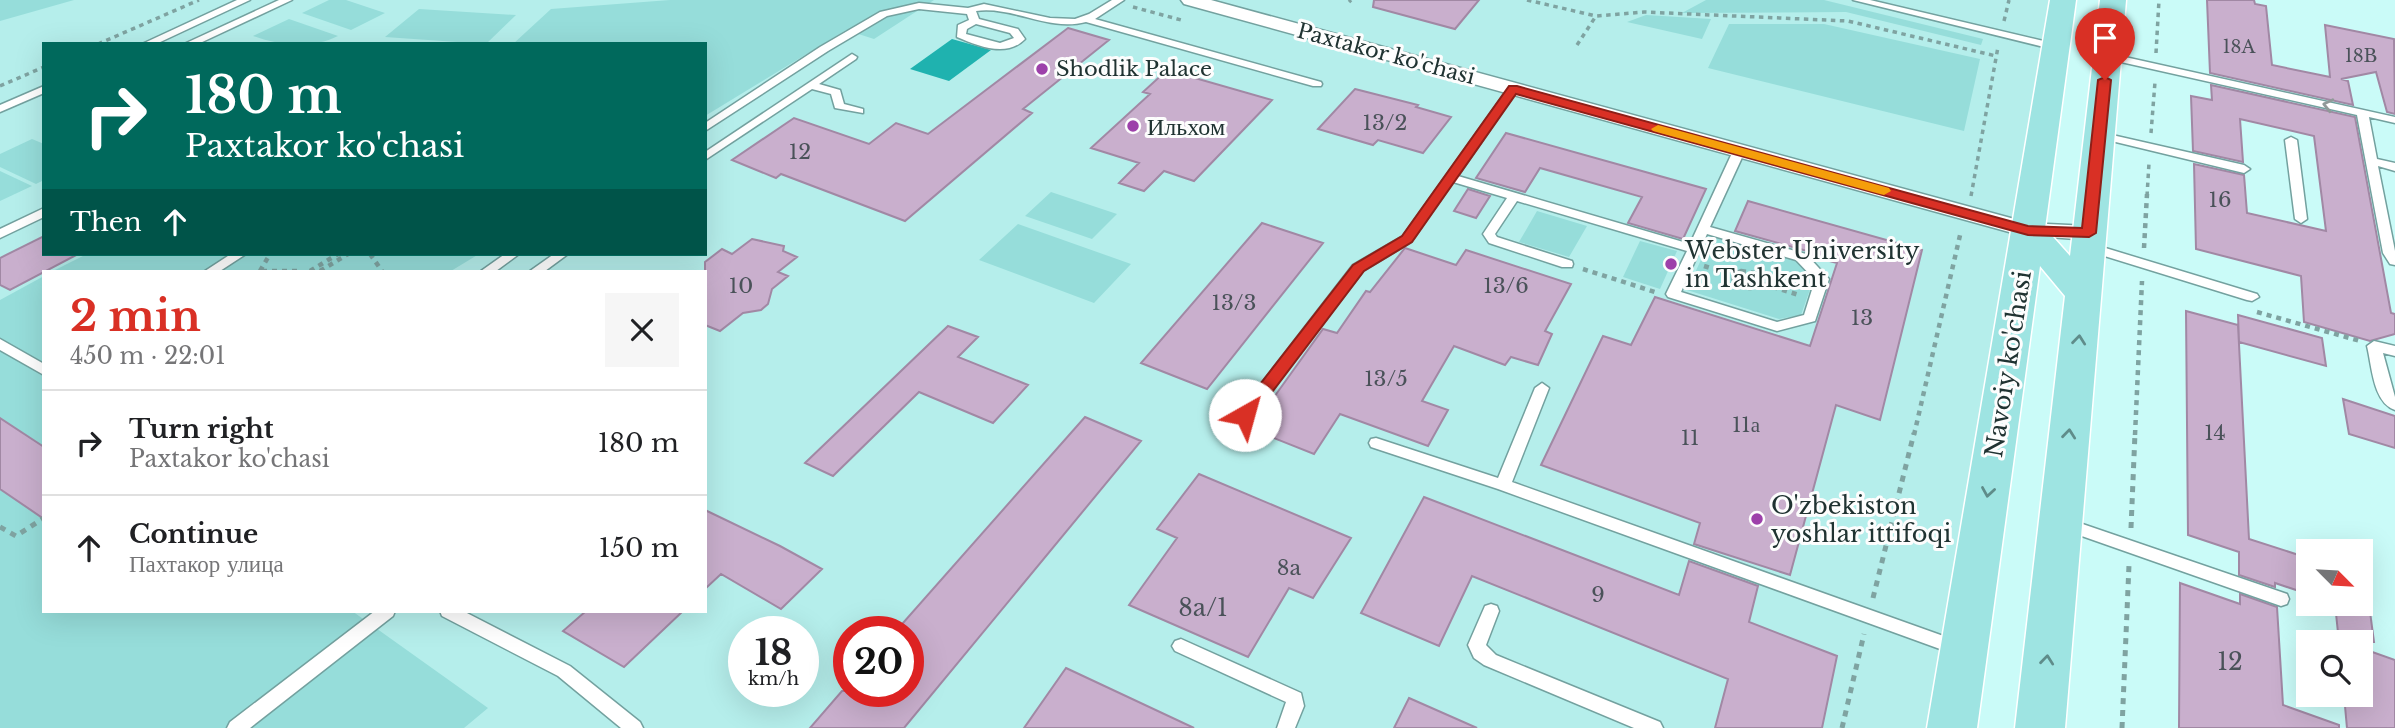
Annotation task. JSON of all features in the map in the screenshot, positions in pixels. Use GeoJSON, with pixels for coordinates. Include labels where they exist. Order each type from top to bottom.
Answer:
{"type":"FeatureCollection","features":[{"type":"Feature","properties":{"kind":"main road","name":"Navoiy ko'chasi"},"geometry":{"type":"LineString","coordinates":[[1952,728],[2063,0]]}},
{"type":"Feature","properties":{"kind":"main road"},"geometry":{"type":"LineString","coordinates":[[2040,728],[2113,0]]}},
{"type":"Feature","properties":{"kind":"main road"},"geometry":{"type":"LineString","coordinates":[[2056,47],[2062,98],[2054,177],[2056,184],[2069,191],[2085,194],[2094,190]]}},
{"type":"Feature","properties":{"kind":"main road"},"geometry":{"type":"LineString","coordinates":[[2028,230],[2083,294]]}},
{"type":"Feature","properties":{"kind":"street","name":"Paxtakor ko'chasi"},"geometry":{"type":"LineString","coordinates":[[1189,0],[2028,230],[2088,240]]}},
{"type":"Feature","properties":{"kind":"lane"},"geometry":{"type":"LineString","coordinates":[[151,42],[245,0]]}},
{"type":"Feature","properties":{"kind":"lane"},"geometry":{"type":"LineString","coordinates":[[194,42],[286,0]]}},
{"type":"Feature","properties":{"kind":"lane"},"geometry":{"type":"LineString","coordinates":[[707,127],[824,49],[884,14],[919,6],[973,16],[1014,31],[1020,39],[1016,43],[1002,46],[961,35],[962,27],[973,16],[976,7],[993,5],[1061,23],[1085,19],[1119,0]]}},
{"type":"Feature","properties":{"kind":"lane"},"geometry":{"type":"LineString","coordinates":[[1858,0],[2056,47]]}},
{"type":"Feature","properties":{"kind":"lane"},"geometry":{"type":"LineString","coordinates":[[1085,19],[1317,84]]}},
{"type":"Feature","properties":{"kind":"lane"},"geometry":{"type":"LineString","coordinates":[[707,156],[852,57],[824,49]]}},
{"type":"Feature","properties":{"kind":"lane"},"geometry":{"type":"LineString","coordinates":[[2107,56],[2395,120]]}},
{"type":"Feature","properties":{"kind":"lane"},"geometry":{"type":"LineString","coordinates":[[811,85],[836,92],[839,106],[859,111]]}},
{"type":"Feature","properties":{"kind":"lane"},"geometry":{"type":"LineString","coordinates":[[1245,415],[1359,268],[1407,239],[1513,89]]}},
{"type":"Feature","properties":{"kind":"lane"},"geometry":{"type":"LineString","coordinates":[[0,109],[42,90]]}},
{"type":"Feature","properties":{"kind":"lane"},"geometry":{"type":"LineString","coordinates":[[2362,113],[2389,253],[2395,261]]}},
{"type":"Feature","properties":{"kind":"lane"},"geometry":{"type":"LineString","coordinates":[[2099,135],[2244,169]]}},
{"type":"Feature","properties":{"kind":"lane"},"geometry":{"type":"LineString","coordinates":[[2291,139],[2301,219]]}},
{"type":"Feature","properties":{"kind":"lane"},"geometry":{"type":"LineString","coordinates":[[1704,229],[1801,257],[1822,279],[1810,318],[1777,327],[1673,294],[1739,151]]}},
{"type":"Feature","properties":{"kind":"lane"},"geometry":{"type":"LineString","coordinates":[[2371,161],[2395,167]]}},
{"type":"Feature","properties":{"kind":"lane"},"geometry":{"type":"LineString","coordinates":[[1452,178],[1691,255]]}},
{"type":"Feature","properties":{"kind":"lane"},"geometry":{"type":"LineString","coordinates":[[1514,197],[1489,234],[1493,240],[1567,264]]}},
{"type":"Feature","properties":{"kind":"lane"},"geometry":{"type":"LineString","coordinates":[[0,234],[42,213]]}},
{"type":"Feature","properties":{"kind":"lane"},"geometry":{"type":"LineString","coordinates":[[2088,240],[2144,264],[2252,297]]}},
{"type":"Feature","properties":{"kind":"lane"},"geometry":{"type":"LineString","coordinates":[[213,270],[237,256]]}},
{"type":"Feature","properties":{"kind":"lane"},"geometry":{"type":"LineString","coordinates":[[489,270],[510,256]]}},
{"type":"Feature","properties":{"kind":"lane"},"geometry":{"type":"LineString","coordinates":[[538,270],[559,256]]}},
{"type":"Feature","properties":{"kind":"lane"},"geometry":{"type":"LineString","coordinates":[[0,344],[42,369]]}},
{"type":"Feature","properties":{"kind":"lane"},"geometry":{"type":"LineString","coordinates":[[2395,351],[2374,346],[2387,398],[2395,405]]}},
{"type":"Feature","properties":{"kind":"lane"},"geometry":{"type":"LineString","coordinates":[[1503,485],[1542,388]]}},
{"type":"Feature","properties":{"kind":"lane"},"geometry":{"type":"LineString","coordinates":[[1376,443],[1503,485],[1964,651]]}},
{"type":"Feature","properties":{"kind":"lane"},"geometry":{"type":"LineString","coordinates":[[2060,523],[2281,599]]}},
{"type":"Feature","properties":{"kind":"lane"},"geometry":{"type":"LineString","coordinates":[[1490,611],[1477,645],[1480,653],[1490,660],[1654,728]]}},
{"type":"Feature","properties":{"kind":"lane"},"geometry":{"type":"LineString","coordinates":[[236,728],[384,613]]}},
{"type":"Feature","properties":{"kind":"lane"},"geometry":{"type":"LineString","coordinates":[[452,613],[564,671],[634,728]]}},
{"type":"Feature","properties":{"kind":"lane"},"geometry":{"type":"LineString","coordinates":[[1181,646],[1295,698],[1286,728]]}},
{"type":"Feature","properties":{"kind":"path"},"geometry":{"type":"LineString","coordinates":[[103,42],[199,0]]}},
{"type":"Feature","properties":{"kind":"path"},"geometry":{"type":"LineString","coordinates":[[1528,0],[1596,16],[1644,12],[1848,21],[1996,56]]}},
{"type":"Feature","properties":{"kind":"path"},"geometry":{"type":"LineString","coordinates":[[1973,185],[2009,0]]}},
{"type":"Feature","properties":{"kind":"path"},"geometry":{"type":"LineString","coordinates":[[2122,728],[2159,0]]}},
{"type":"Feature","properties":{"kind":"path"},"geometry":{"type":"LineString","coordinates":[[1577,45],[1596,16]]}},
{"type":"Feature","properties":{"kind":"path"},"geometry":{"type":"LineString","coordinates":[[0,86],[42,68]]}},
{"type":"Feature","properties":{"kind":"path"},"geometry":{"type":"LineString","coordinates":[[1691,255],[1733,275]]}},
{"type":"Feature","properties":{"kind":"path"},"geometry":{"type":"LineString","coordinates":[[312,270],[335,256]]}},
{"type":"Feature","properties":{"kind":"path"},"geometry":{"type":"LineString","coordinates":[[322,270],[345,256]]}},
{"type":"Feature","properties":{"kind":"path"},"geometry":{"type":"LineString","coordinates":[[1567,264],[1657,293]]}},
{"type":"Feature","properties":{"kind":"path"},"geometry":{"type":"LineString","coordinates":[[274,270],[293,270]]}},
{"type":"Feature","properties":{"kind":"path"},"geometry":{"type":"LineString","coordinates":[[1733,275],[1740,271],[1751,272],[1760,276],[1763,284]]}},
{"type":"Feature","properties":{"kind":"path"},"geometry":{"type":"LineString","coordinates":[[1733,275],[1734,282],[1744,287],[1755,289],[1763,284],[1816,300]]}},
{"type":"Feature","properties":{"kind":"path"},"geometry":{"type":"LineString","coordinates":[[0,527],[16,536],[42,519]]}},
{"type":"Feature","properties":{"kind":"shaded area"},"geometry":{"type":"Polygon","coordinates":[[[0,0],[2063,0],[1952,728],[0,728],[0,0]]]}},
{"type":"Feature","properties":{"kind":"shaded area"},"geometry":{"type":"Polygon","coordinates":[[[0,0],[74,0],[0,21],[0,0]]]}},
{"type":"Feature","properties":{"kind":"shaded area"},"geometry":{"type":"Polygon","coordinates":[[[329,0],[346,0],[385,13],[351,30],[302,13],[329,0]]]}},
{"type":"Feature","properties":{"kind":"shaded area"},"geometry":{"type":"Polygon","coordinates":[[[670,0],[934,0],[874,39],[846,30],[707,115],[707,42],[515,42],[551,9],[670,0]]]}},
{"type":"Feature","properties":{"kind":"shaded area"},"geometry":{"type":"Polygon","coordinates":[[[1706,0],[1824,0],[1983,39],[1981,45],[1846,12],[1682,13],[1706,0]]]}},
{"type":"Feature","properties":{"kind":"shaded area"},"geometry":{"type":"Polygon","coordinates":[[[419,9],[516,15],[488,42],[385,37],[419,9]]]}},
{"type":"Feature","properties":{"kind":"shaded area"},"geometry":{"type":"Polygon","coordinates":[[[1646,15],[1711,19],[1702,39],[1627,22],[1646,15]]]}},
{"type":"Feature","properties":{"kind":"shaded area"},"geometry":{"type":"Polygon","coordinates":[[[289,19],[338,36],[321,42],[274,42],[253,36],[289,19]]]}},
{"type":"Feature","properties":{"kind":"shaded area"},"geometry":{"type":"Polygon","coordinates":[[[1729,24],[1824,24],[1980,59],[1964,131],[1708,68],[1729,24]]]}},
{"type":"Feature","properties":{"kind":"shaded area"},"geometry":{"type":"Polygon","coordinates":[[[952,39],[991,50],[949,81],[910,69],[952,39]]]}},
{"type":"Feature","properties":{"kind":"shaded area"},"geometry":{"type":"Polygon","coordinates":[[[32,139],[42,143],[42,181],[36,184],[0,167],[0,154],[32,139]]]}},
{"type":"Feature","properties":{"kind":"shaded area"},"geometry":{"type":"Polygon","coordinates":[[[0,171],[32,186],[0,201],[0,171]]]}},
{"type":"Feature","properties":{"kind":"shaded area"},"geometry":{"type":"Polygon","coordinates":[[[1051,192],[1117,214],[1092,239],[1025,216],[1051,192]]]}},
{"type":"Feature","properties":{"kind":"shaded area"},"geometry":{"type":"Polygon","coordinates":[[[1537,211],[1587,226],[1569,257],[1519,242],[1537,211]]]}},
{"type":"Feature","properties":{"kind":"shaded area"},"geometry":{"type":"Polygon","coordinates":[[[1018,224],[1131,264],[1094,303],[979,260],[1018,224]]]}},
{"type":"Feature","properties":{"kind":"shaded area"},"geometry":{"type":"Polygon","coordinates":[[[1712,236],[1798,261],[1814,278],[1801,315],[1779,319],[1687,290],[1712,236]]]}},
{"type":"Feature","properties":{"kind":"shaded area"},"geometry":{"type":"Polygon","coordinates":[[[1640,241],[1677,251],[1660,289],[1623,277],[1640,241]]]}},
{"type":"Feature","properties":{"kind":"shaded area"},"geometry":{"type":"Polygon","coordinates":[[[83,256],[476,256],[453,270],[55,270],[83,256]]]}},
{"type":"Feature","properties":{"kind":"shaded area"},"geometry":{"type":"Polygon","coordinates":[[[42,277],[42,613],[355,613],[488,708],[464,728],[0,728],[0,300],[42,277]]]}},
{"type":"Feature","properties":{"kind":"building"},"geometry":{"type":"Polygon","coordinates":[[[1374,0],[1479,0],[1455,29],[1373,7],[1374,0]]]}},
{"type":"Feature","properties":{"kind":"building"},"geometry":{"type":"Polygon","coordinates":[[[2207,0],[2254,0],[2255,4],[2266,6],[2272,65],[2330,77],[2325,25],[2394,39],[2395,114],[2387,112],[2376,72],[2341,79],[2348,81],[2353,105],[2210,73],[2207,0]]]}},
{"type":"Feature","properties":{"kind":"building"},"geometry":{"type":"Polygon","coordinates":[[[1068,28],[1109,40],[1023,109],[1032,113],[905,221],[781,174],[776,178],[732,160],[794,118],[869,144],[896,123],[928,134],[1068,28]]]}},
{"type":"Feature","properties":{"kind":"building"},"geometry":{"type":"Polygon","coordinates":[[[1167,70],[1272,100],[1194,181],[1164,171],[1144,191],[1119,183],[1139,163],[1091,148],[1150,94],[1143,92],[1167,70]]]}},
{"type":"Feature","properties":{"kind":"building"},"geometry":{"type":"Polygon","coordinates":[[[2211,85],[2355,117],[2391,313],[2395,314],[2395,334],[2370,341],[2304,322],[2301,276],[2196,249],[2194,164],[2244,175],[2247,213],[2326,231],[2314,136],[2240,119],[2243,162],[2193,151],[2191,96],[2212,100],[2211,85]]]}},
{"type":"Feature","properties":{"kind":"building"},"geometry":{"type":"Polygon","coordinates":[[[1355,89],[1418,105],[1416,107],[1451,117],[1423,153],[1378,140],[1373,145],[1318,129],[1355,89]]]}},
{"type":"Feature","properties":{"kind":"building"},"geometry":{"type":"Polygon","coordinates":[[[1506,133],[1706,189],[1683,239],[1628,223],[1642,197],[1540,168],[1525,192],[1476,178],[1506,133]]]}},
{"type":"Feature","properties":{"kind":"building"},"geometry":{"type":"Polygon","coordinates":[[[1468,189],[1490,196],[1476,218],[1454,211],[1468,189]]]}},
{"type":"Feature","properties":{"kind":"building"},"geometry":{"type":"Polygon","coordinates":[[[1748,201],[1922,250],[1880,420],[1836,405],[1790,575],[1694,544],[1700,523],[1541,465],[1603,336],[1631,345],[1655,297],[1810,346],[1837,263],[1811,256],[1807,251],[1735,231],[1748,201]]]}},
{"type":"Feature","properties":{"kind":"building"},"geometry":{"type":"Polygon","coordinates":[[[1262,223],[1323,243],[1207,389],[1141,363],[1262,223]]]}},
{"type":"Feature","properties":{"kind":"building"},"geometry":{"type":"Polygon","coordinates":[[[42,237],[42,256],[74,256],[48,270],[42,270],[42,273],[10,290],[0,285],[0,258],[42,237]]]}},
{"type":"Feature","properties":{"kind":"building"},"geometry":{"type":"Polygon","coordinates":[[[752,239],[784,246],[783,251],[797,257],[778,272],[788,276],[772,289],[768,304],[761,310],[743,313],[720,331],[707,326],[705,262],[722,249],[732,254],[752,239]]]}},
{"type":"Feature","properties":{"kind":"building"},"geometry":{"type":"Polygon","coordinates":[[[1405,248],[1456,265],[1466,250],[1571,284],[1545,331],[1552,334],[1538,365],[1511,357],[1505,365],[1454,346],[1422,401],[1448,410],[1428,446],[1340,414],[1314,454],[1251,429],[1323,329],[1337,333],[1366,291],[1370,292],[1405,248]]]}},
{"type":"Feature","properties":{"kind":"building"},"geometry":{"type":"Polygon","coordinates":[[[2186,311],[2238,325],[2249,539],[2296,554],[2296,590],[2275,583],[2275,587],[2239,575],[2239,552],[2188,535],[2186,311]]]}},
{"type":"Feature","properties":{"kind":"building"},"geometry":{"type":"Polygon","coordinates":[[[2238,315],[2322,338],[2326,366],[2239,342],[2238,315]]]}},
{"type":"Feature","properties":{"kind":"building"},"geometry":{"type":"Polygon","coordinates":[[[948,326],[978,337],[958,357],[1028,385],[993,423],[919,392],[833,476],[805,463],[948,326]]]}},
{"type":"Feature","properties":{"kind":"building"},"geometry":{"type":"Polygon","coordinates":[[[2343,399],[2395,416],[2395,448],[2349,434],[2343,399]]]}},
{"type":"Feature","properties":{"kind":"building"},"geometry":{"type":"Polygon","coordinates":[[[1085,417],[1141,441],[924,704],[924,616],[909,616],[1085,417]]]}},
{"type":"Feature","properties":{"kind":"building"},"geometry":{"type":"Polygon","coordinates":[[[0,418],[42,446],[42,518],[0,489],[0,418]]]}},
{"type":"Feature","properties":{"kind":"building"},"geometry":{"type":"Polygon","coordinates":[[[1199,474],[1351,538],[1313,598],[1289,588],[1248,657],[1129,605],[1177,538],[1157,529],[1199,474]]]}},
{"type":"Feature","properties":{"kind":"building"},"geometry":{"type":"Polygon","coordinates":[[[1424,497],[1679,595],[1689,561],[1758,586],[1749,622],[1837,656],[1822,728],[1715,728],[1728,679],[1472,576],[1439,646],[1361,613],[1424,497]]]}},
{"type":"Feature","properties":{"kind":"building"},"geometry":{"type":"Polygon","coordinates":[[[707,511],[822,569],[781,609],[721,574],[707,587],[707,511]]]}},
{"type":"Feature","properties":{"kind":"building"},"geometry":{"type":"Polygon","coordinates":[[[2180,583],[2240,604],[2240,594],[2277,607],[2283,705],[2339,725],[2339,728],[2179,728],[2180,583]]]}},
{"type":"Feature","properties":{"kind":"building"},"geometry":{"type":"Polygon","coordinates":[[[584,613],[681,613],[624,667],[563,631],[584,613]]]}},
{"type":"Feature","properties":{"kind":"building"},"geometry":{"type":"Polygon","coordinates":[[[2336,616],[2371,616],[2372,630],[2338,630],[2336,616]]]}},
{"type":"Feature","properties":{"kind":"building"},"geometry":{"type":"Polygon","coordinates":[[[2373,652],[2395,660],[2395,728],[2347,728],[2345,707],[2373,707],[2373,652]]]}},
{"type":"Feature","properties":{"kind":"building"},"geometry":{"type":"Polygon","coordinates":[[[1066,668],[1194,728],[1024,728],[1066,668]]]}},
{"type":"Feature","properties":{"kind":"building"},"geometry":{"type":"Polygon","coordinates":[[[1409,698],[1477,728],[1394,728],[1409,698]]]}},
{"type":"Feature","properties":{"kind":"building"},"geometry":{"type":"Polygon","coordinates":[[[833,701],[833,707],[921,707],[904,728],[810,728],[833,701]]]}},
{"type":"Feature","properties":{"kind":"slow traffic"},"geometry":{"type":"LineString","coordinates":[[1658,129],[1884,191]]}},
{"type":"Feature","properties":{"kind":"place","name":"Shodlik Palace"},"geometry":{"type":"Point","coordinates":[1042,69]}},
{"type":"Feature","properties":{"kind":"place","name":"Ильхом"},"geometry":{"type":"Point","coordinates":[1133,126]}},
{"type":"Feature","properties":{"kind":"place","name":"Webster University in Tashkent"},"geometry":{"type":"Point","coordinates":[1671,264]}},
{"type":"Feature","properties":{"kind":"place","name":"O'zbekiston yoshlar ittifoqi"},"geometry":{"type":"Point","coordinates":[1757,519]}},
{"type":"Feature","properties":{"kind":"route"},"geometry":{"type":"LineString","coordinates":[[1245,415],[1359,268],[1407,239],[1513,89],[2028,230],[2089,233],[2105,80]]}}]}
